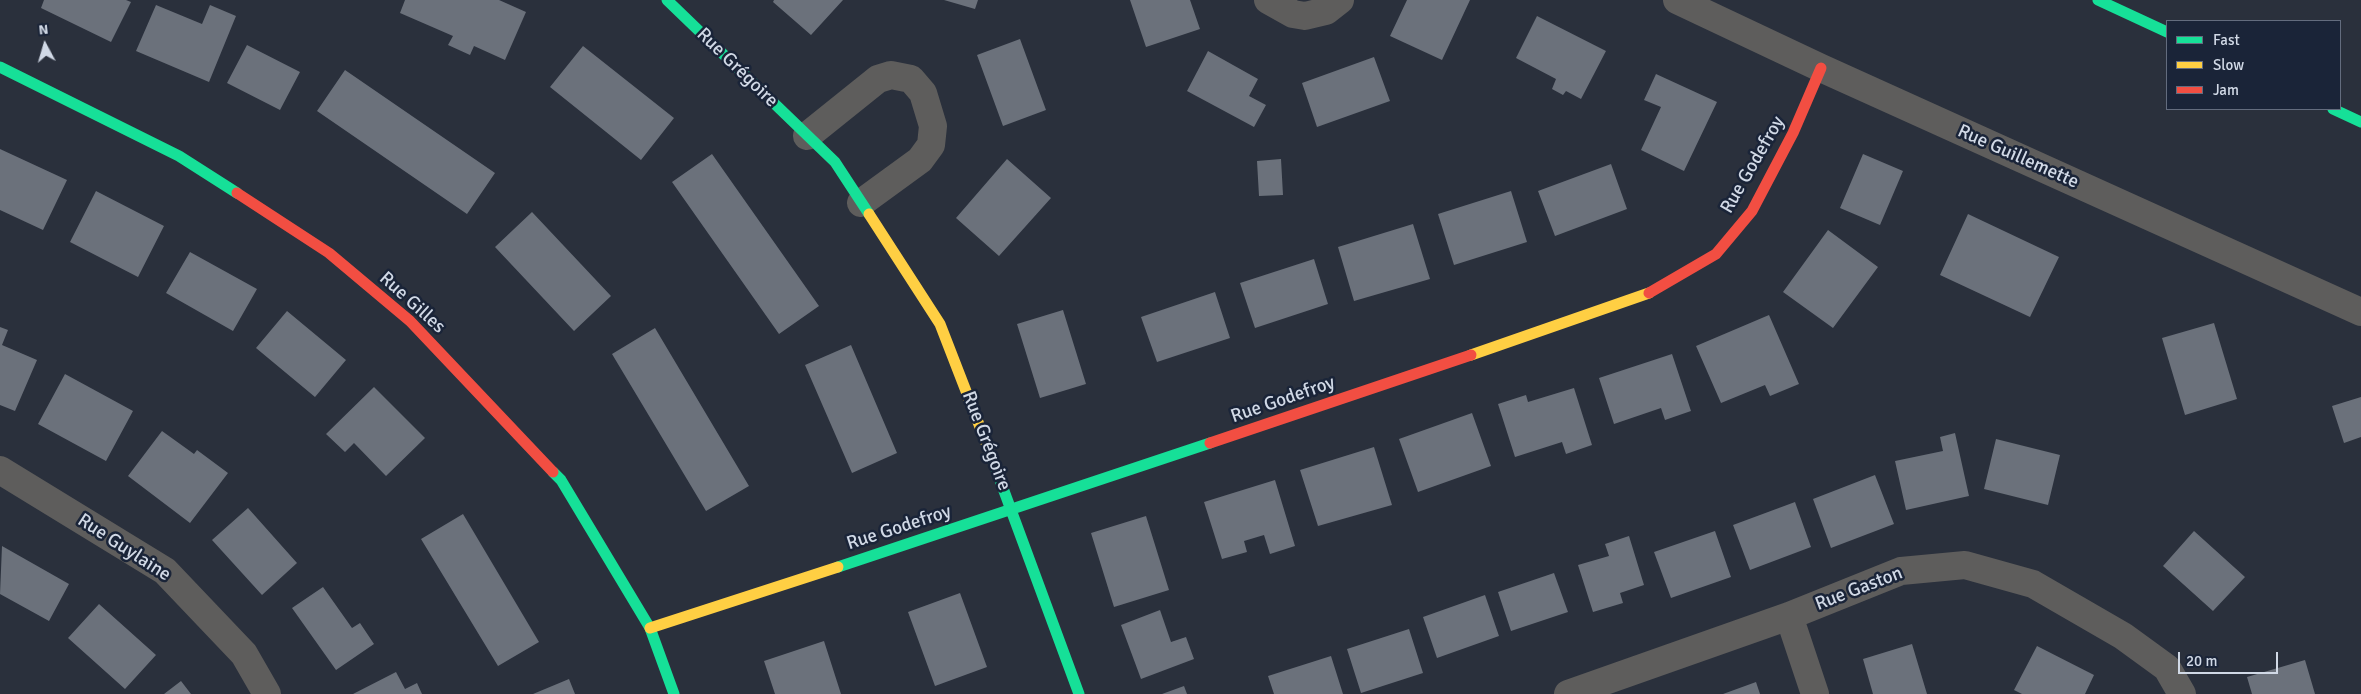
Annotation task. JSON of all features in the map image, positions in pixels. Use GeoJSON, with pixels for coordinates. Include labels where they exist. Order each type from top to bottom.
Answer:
{"type":"FeatureCollection","features":[{"type":"Feature","properties":{"kind":"main road","name":"Rue Grégoire"},"geometry":{"type":"LineString","coordinates":[[667,0],[835,162],[940,324],[1012,510],[1079,694]]}},
{"type":"Feature","properties":{"kind":"main road"},"geometry":{"type":"LineString","coordinates":[[2098,0],[2166,32]]}},
{"type":"Feature","properties":{"kind":"main road","name":"Rue Gilles"},"geometry":{"type":"LineString","coordinates":[[0,68],[179,156],[329,253],[410,322],[561,480],[650,628],[674,694]]}},
{"type":"Feature","properties":{"kind":"main road","name":"Rue Godefroy"},"geometry":{"type":"LineString","coordinates":[[650,628],[1012,510],[1644,296],[1716,254],[1752,211],[1793,133],[1821,68]]}},
{"type":"Feature","properties":{"kind":"main road"},"geometry":{"type":"LineString","coordinates":[[2335,110],[2361,122]]}},
{"type":"Feature","properties":{"kind":"street"},"geometry":{"type":"LineString","coordinates":[[1268,0],[1293,14],[1305,16],[1326,11],[1340,0]]}},
{"type":"Feature","properties":{"kind":"street","name":"Rue Guillemette"},"geometry":{"type":"LineString","coordinates":[[1677,0],[1821,68],[2361,312]]}},
{"type":"Feature","properties":{"kind":"street"},"geometry":{"type":"LineString","coordinates":[[807,136],[878,79],[891,74],[911,79],[923,93],[933,126],[931,145],[920,160],[862,203]]}},
{"type":"Feature","properties":{"kind":"street","name":"Rue Guylaine"},"geometry":{"type":"LineString","coordinates":[[0,470],[166,571],[244,654],[268,694]]}},
{"type":"Feature","properties":{"kind":"street","name":"Rue Gaston"},"geometry":{"type":"LineString","coordinates":[[1568,694],[1789,616],[1901,571],[1965,565],[2033,584],[2124,636],[2167,668],[2182,694]]}},
{"type":"Feature","properties":{"kind":"street"},"geometry":{"type":"LineString","coordinates":[[1789,616],[1815,694]]}},
{"type":"Feature","properties":{"kind":"building"},"geometry":{"type":"Polygon","coordinates":[[[44,0],[126,0],[131,2],[111,42],[41,8],[44,0]]]}},
{"type":"Feature","properties":{"kind":"building"},"geometry":{"type":"Polygon","coordinates":[[[405,0],[499,0],[526,12],[505,60],[474,46],[470,55],[448,45],[453,36],[400,13],[405,0]]]}},
{"type":"Feature","properties":{"kind":"building"},"geometry":{"type":"Polygon","coordinates":[[[774,0],[843,0],[811,35],[773,2],[774,0]]]}},
{"type":"Feature","properties":{"kind":"building"},"geometry":{"type":"Polygon","coordinates":[[[944,0],[978,0],[975,9],[944,0]]]}},
{"type":"Feature","properties":{"kind":"building"},"geometry":{"type":"Polygon","coordinates":[[[1130,0],[1190,0],[1200,29],[1146,47],[1130,0]]]}},
{"type":"Feature","properties":{"kind":"building"},"geometry":{"type":"Polygon","coordinates":[[[1407,0],[1470,0],[1442,60],[1390,36],[1407,0]]]}},
{"type":"Feature","properties":{"kind":"building"},"geometry":{"type":"Polygon","coordinates":[[[156,5],[202,24],[210,5],[236,16],[209,82],[136,51],[156,5]]]}},
{"type":"Feature","properties":{"kind":"building"},"geometry":{"type":"Polygon","coordinates":[[[1537,16],[1606,51],[1581,99],[1566,91],[1563,95],[1552,89],[1556,79],[1516,58],[1537,16]]]}},
{"type":"Feature","properties":{"kind":"building"},"geometry":{"type":"Polygon","coordinates":[[[1020,39],[1046,110],[1003,126],[977,55],[1020,39]]]}},
{"type":"Feature","properties":{"kind":"building"},"geometry":{"type":"Polygon","coordinates":[[[247,45],[300,72],[280,110],[227,83],[247,45]]]}},
{"type":"Feature","properties":{"kind":"building"},"geometry":{"type":"Polygon","coordinates":[[[583,46],[674,118],[641,160],[550,87],[583,46]]]}},
{"type":"Feature","properties":{"kind":"building"},"geometry":{"type":"Polygon","coordinates":[[[1208,51],[1258,79],[1249,96],[1266,105],[1254,127],[1187,91],[1208,51]]]}},
{"type":"Feature","properties":{"kind":"building"},"geometry":{"type":"Polygon","coordinates":[[[1374,57],[1390,101],[1317,127],[1302,83],[1374,57]]]}},
{"type":"Feature","properties":{"kind":"building"},"geometry":{"type":"Polygon","coordinates":[[[345,70],[495,173],[467,214],[317,111],[345,70]]]}},
{"type":"Feature","properties":{"kind":"building"},"geometry":{"type":"Polygon","coordinates":[[[1656,74],[1717,102],[1684,171],[1641,150],[1661,107],[1644,100],[1656,74]]]}},
{"type":"Feature","properties":{"kind":"building"},"geometry":{"type":"Polygon","coordinates":[[[0,149],[67,180],[43,230],[0,210],[0,149]]]}},
{"type":"Feature","properties":{"kind":"building"},"geometry":{"type":"Polygon","coordinates":[[[712,154],[819,306],[779,334],[672,182],[712,154]]]}},
{"type":"Feature","properties":{"kind":"building"},"geometry":{"type":"Polygon","coordinates":[[[1863,154],[1903,171],[1880,225],[1840,208],[1863,154]]]}},
{"type":"Feature","properties":{"kind":"building"},"geometry":{"type":"Polygon","coordinates":[[[1007,159],[1051,198],[999,256],[956,218],[1007,159]]]}},
{"type":"Feature","properties":{"kind":"building"},"geometry":{"type":"Polygon","coordinates":[[[1281,159],[1283,195],[1259,196],[1257,161],[1281,159]]]}},
{"type":"Feature","properties":{"kind":"building"},"geometry":{"type":"Polygon","coordinates":[[[1611,164],[1627,209],[1555,236],[1538,191],[1611,164]]]}},
{"type":"Feature","properties":{"kind":"building"},"geometry":{"type":"Polygon","coordinates":[[[96,191],[164,226],[138,277],[70,242],[96,191]]]}},
{"type":"Feature","properties":{"kind":"building"},"geometry":{"type":"Polygon","coordinates":[[[1511,191],[1527,242],[1454,265],[1438,214],[1511,191]]]}},
{"type":"Feature","properties":{"kind":"building"},"geometry":{"type":"Polygon","coordinates":[[[532,212],[611,296],[574,331],[495,247],[532,212]]]}},
{"type":"Feature","properties":{"kind":"building"},"geometry":{"type":"Polygon","coordinates":[[[1968,214],[2059,257],[2030,317],[1940,275],[1968,214]]]}},
{"type":"Feature","properties":{"kind":"building"},"geometry":{"type":"Polygon","coordinates":[[[1413,224],[1430,279],[1354,301],[1338,247],[1413,224]]]}},
{"type":"Feature","properties":{"kind":"building"},"geometry":{"type":"Polygon","coordinates":[[[1828,230],[1878,267],[1833,328],[1783,292],[1828,230]]]}},
{"type":"Feature","properties":{"kind":"building"},"geometry":{"type":"Polygon","coordinates":[[[190,252],[257,289],[233,331],[166,293],[190,252]]]}},
{"type":"Feature","properties":{"kind":"building"},"geometry":{"type":"Polygon","coordinates":[[[1314,259],[1328,304],[1255,328],[1240,283],[1314,259]]]}},
{"type":"Feature","properties":{"kind":"building"},"geometry":{"type":"Polygon","coordinates":[[[1215,292],[1230,338],[1157,362],[1141,317],[1215,292]]]}},
{"type":"Feature","properties":{"kind":"building"},"geometry":{"type":"Polygon","coordinates":[[[1063,310],[1086,384],[1040,398],[1017,324],[1063,310]]]}},
{"type":"Feature","properties":{"kind":"building"},"geometry":{"type":"Polygon","coordinates":[[[287,311],[346,360],[315,397],[256,348],[287,311]]]}},
{"type":"Feature","properties":{"kind":"building"},"geometry":{"type":"Polygon","coordinates":[[[1769,315],[1799,384],[1770,396],[1765,385],[1721,403],[1696,346],[1769,315]]]}},
{"type":"Feature","properties":{"kind":"building"},"geometry":{"type":"Polygon","coordinates":[[[2214,323],[2237,399],[2185,415],[2162,338],[2214,323]]]}},
{"type":"Feature","properties":{"kind":"building"},"geometry":{"type":"Polygon","coordinates":[[[0,327],[8,330],[2,345],[37,360],[15,411],[0,405],[0,327]]]}},
{"type":"Feature","properties":{"kind":"building"},"geometry":{"type":"Polygon","coordinates":[[[655,328],[749,486],[706,511],[612,354],[655,328]]]}},
{"type":"Feature","properties":{"kind":"building"},"geometry":{"type":"Polygon","coordinates":[[[851,345],[897,453],[852,473],[805,365],[851,345]]]}},
{"type":"Feature","properties":{"kind":"building"},"geometry":{"type":"Polygon","coordinates":[[[1672,354],[1691,411],[1665,420],[1661,408],[1614,424],[1599,378],[1672,354]]]}},
{"type":"Feature","properties":{"kind":"building"},"geometry":{"type":"Polygon","coordinates":[[[65,374],[133,411],[106,461],[38,424],[65,374]]]}},
{"type":"Feature","properties":{"kind":"building"},"geometry":{"type":"Polygon","coordinates":[[[374,387],[425,438],[386,476],[354,443],[345,452],[326,434],[374,387]]]}},
{"type":"Feature","properties":{"kind":"building"},"geometry":{"type":"Polygon","coordinates":[[[1574,388],[1592,445],[1566,454],[1562,442],[1515,457],[1498,404],[1526,395],[1528,402],[1574,388]]]}},
{"type":"Feature","properties":{"kind":"building"},"geometry":{"type":"Polygon","coordinates":[[[2361,397],[2361,437],[2344,443],[2332,406],[2361,397]]]}},
{"type":"Feature","properties":{"kind":"building"},"geometry":{"type":"Polygon","coordinates":[[[1472,413],[1491,466],[1418,492],[1399,439],[1472,413]]]}},
{"type":"Feature","properties":{"kind":"building"},"geometry":{"type":"Polygon","coordinates":[[[162,431],[194,454],[197,450],[228,473],[190,523],[128,476],[162,431]]]}},
{"type":"Feature","properties":{"kind":"building"},"geometry":{"type":"Polygon","coordinates":[[[1955,433],[1969,496],[1906,510],[1895,461],[1943,451],[1940,437],[1955,433]]]}},
{"type":"Feature","properties":{"kind":"building"},"geometry":{"type":"Polygon","coordinates":[[[1996,439],[2060,455],[2048,505],[1984,489],[1996,439]]]}},
{"type":"Feature","properties":{"kind":"building"},"geometry":{"type":"Polygon","coordinates":[[[1374,447],[1392,505],[1318,526],[1300,470],[1374,447]]]}},
{"type":"Feature","properties":{"kind":"building"},"geometry":{"type":"Polygon","coordinates":[[[1875,475],[1894,524],[1831,548],[1813,499],[1875,475]]]}},
{"type":"Feature","properties":{"kind":"building"},"geometry":{"type":"Polygon","coordinates":[[[1275,480],[1295,546],[1270,554],[1264,535],[1244,541],[1247,552],[1222,559],[1204,502],[1275,480]]]}},
{"type":"Feature","properties":{"kind":"building"},"geometry":{"type":"Polygon","coordinates":[[[1795,502],[1811,547],[1750,570],[1733,525],[1795,502]]]}},
{"type":"Feature","properties":{"kind":"building"},"geometry":{"type":"Polygon","coordinates":[[[248,508],[297,563],[262,595],[212,540],[248,508]]]}},
{"type":"Feature","properties":{"kind":"building"},"geometry":{"type":"Polygon","coordinates":[[[463,514],[539,642],[498,666],[421,539],[463,514]]]}},
{"type":"Feature","properties":{"kind":"building"},"geometry":{"type":"Polygon","coordinates":[[[1146,516],[1169,590],[1114,607],[1091,533],[1146,516]]]}},
{"type":"Feature","properties":{"kind":"building"},"geometry":{"type":"Polygon","coordinates":[[[1715,531],[1731,577],[1671,598],[1654,552],[1715,531]]]}},
{"type":"Feature","properties":{"kind":"building"},"geometry":{"type":"Polygon","coordinates":[[[2194,531],[2245,577],[2213,611],[2163,566],[2194,531]]]}},
{"type":"Feature","properties":{"kind":"building"},"geometry":{"type":"Polygon","coordinates":[[[1629,536],[1644,585],[1620,593],[1623,603],[1593,612],[1578,565],[1609,556],[1605,544],[1629,536]]]}},
{"type":"Feature","properties":{"kind":"building"},"geometry":{"type":"Polygon","coordinates":[[[2,546],[69,584],[49,621],[0,594],[2,546]]]}},
{"type":"Feature","properties":{"kind":"building"},"geometry":{"type":"Polygon","coordinates":[[[1554,573],[1568,612],[1511,631],[1498,592],[1554,573]]]}},
{"type":"Feature","properties":{"kind":"building"},"geometry":{"type":"Polygon","coordinates":[[[323,587],[352,628],[360,623],[374,644],[336,670],[292,608],[323,587]]]}},
{"type":"Feature","properties":{"kind":"building"},"geometry":{"type":"Polygon","coordinates":[[[960,593],[987,667],[935,686],[908,612],[960,593]]]}},
{"type":"Feature","properties":{"kind":"building"},"geometry":{"type":"Polygon","coordinates":[[[1485,595],[1499,636],[1437,658],[1423,617],[1485,595]]]}},
{"type":"Feature","properties":{"kind":"building"},"geometry":{"type":"Polygon","coordinates":[[[99,604],[156,655],[125,689],[68,638],[99,604]]]}},
{"type":"Feature","properties":{"kind":"building"},"geometry":{"type":"Polygon","coordinates":[[[1160,610],[1171,642],[1186,637],[1194,659],[1141,679],[1121,625],[1160,610]]]}},
{"type":"Feature","properties":{"kind":"building"},"geometry":{"type":"Polygon","coordinates":[[[1409,629],[1423,673],[1361,693],[1347,649],[1409,629]]]}},
{"type":"Feature","properties":{"kind":"building"},"geometry":{"type":"Polygon","coordinates":[[[824,641],[841,694],[775,694],[764,661],[824,641]]]}},
{"type":"Feature","properties":{"kind":"building"},"geometry":{"type":"Polygon","coordinates":[[[1912,644],[1927,694],[1873,694],[1863,659],[1912,644]]]}},
{"type":"Feature","properties":{"kind":"building"},"geometry":{"type":"Polygon","coordinates":[[[2037,646],[2094,675],[2085,694],[2022,694],[2014,690],[2037,646]]]}},
{"type":"Feature","properties":{"kind":"building"},"geometry":{"type":"Polygon","coordinates":[[[1331,656],[1343,694],[1274,694],[1268,676],[1331,656]]]}},
{"type":"Feature","properties":{"kind":"building"},"geometry":{"type":"Polygon","coordinates":[[[2305,660],[2315,694],[2252,694],[2247,677],[2305,660]]]}},
{"type":"Feature","properties":{"kind":"building"},"geometry":{"type":"Polygon","coordinates":[[[396,672],[405,689],[417,683],[422,694],[353,694],[396,672]]]}},
{"type":"Feature","properties":{"kind":"building"},"geometry":{"type":"Polygon","coordinates":[[[569,679],[575,694],[533,694],[569,679]]]}},
{"type":"Feature","properties":{"kind":"building"},"geometry":{"type":"Polygon","coordinates":[[[181,681],[191,694],[164,694],[181,681]]]}},
{"type":"Feature","properties":{"kind":"building"},"geometry":{"type":"Polygon","coordinates":[[[1756,682],[1760,694],[1723,694],[1756,682]]]}},
{"type":"Feature","properties":{"kind":"building"},"geometry":{"type":"Polygon","coordinates":[[[1184,686],[1187,694],[1162,694],[1184,686]]]}},
{"type":"Feature","properties":{"kind":"traffic: fast"},"geometry":{"type":"LineString","coordinates":[[667,0],[835,162],[869,214]]}},
{"type":"Feature","properties":{"kind":"traffic: fast"},"geometry":{"type":"LineString","coordinates":[[2098,0],[2166,32]]}},
{"type":"Feature","properties":{"kind":"traffic: fast"},"geometry":{"type":"LineString","coordinates":[[0,67],[179,156],[237,193]]}},
{"type":"Feature","properties":{"kind":"traffic: fast"},"geometry":{"type":"LineString","coordinates":[[2335,110],[2361,122]]}},
{"type":"Feature","properties":{"kind":"traffic: fast"},"geometry":{"type":"LineString","coordinates":[[838,567],[1210,443]]}},
{"type":"Feature","properties":{"kind":"traffic: fast"},"geometry":{"type":"LineString","coordinates":[[990,453],[1079,694]]}},
{"type":"Feature","properties":{"kind":"traffic: fast"},"geometry":{"type":"LineString","coordinates":[[553,472],[561,480],[650,628],[674,694]]}},
{"type":"Feature","properties":{"kind":"traffic: slow"},"geometry":{"type":"LineString","coordinates":[[869,214],[940,324],[990,453]]}},
{"type":"Feature","properties":{"kind":"traffic: slow"},"geometry":{"type":"LineString","coordinates":[[1471,355],[1649,293]]}},
{"type":"Feature","properties":{"kind":"traffic: slow"},"geometry":{"type":"LineString","coordinates":[[650,628],[838,567]]}},
{"type":"Feature","properties":{"kind":"traffic: jam"},"geometry":{"type":"LineString","coordinates":[[1649,293],[1716,254],[1752,211],[1793,133],[1821,68]]}},
{"type":"Feature","properties":{"kind":"traffic: jam"},"geometry":{"type":"LineString","coordinates":[[237,193],[329,253],[410,321],[553,472]]}},
{"type":"Feature","properties":{"kind":"traffic: jam"},"geometry":{"type":"LineString","coordinates":[[1210,443],[1471,355]]}}]}
